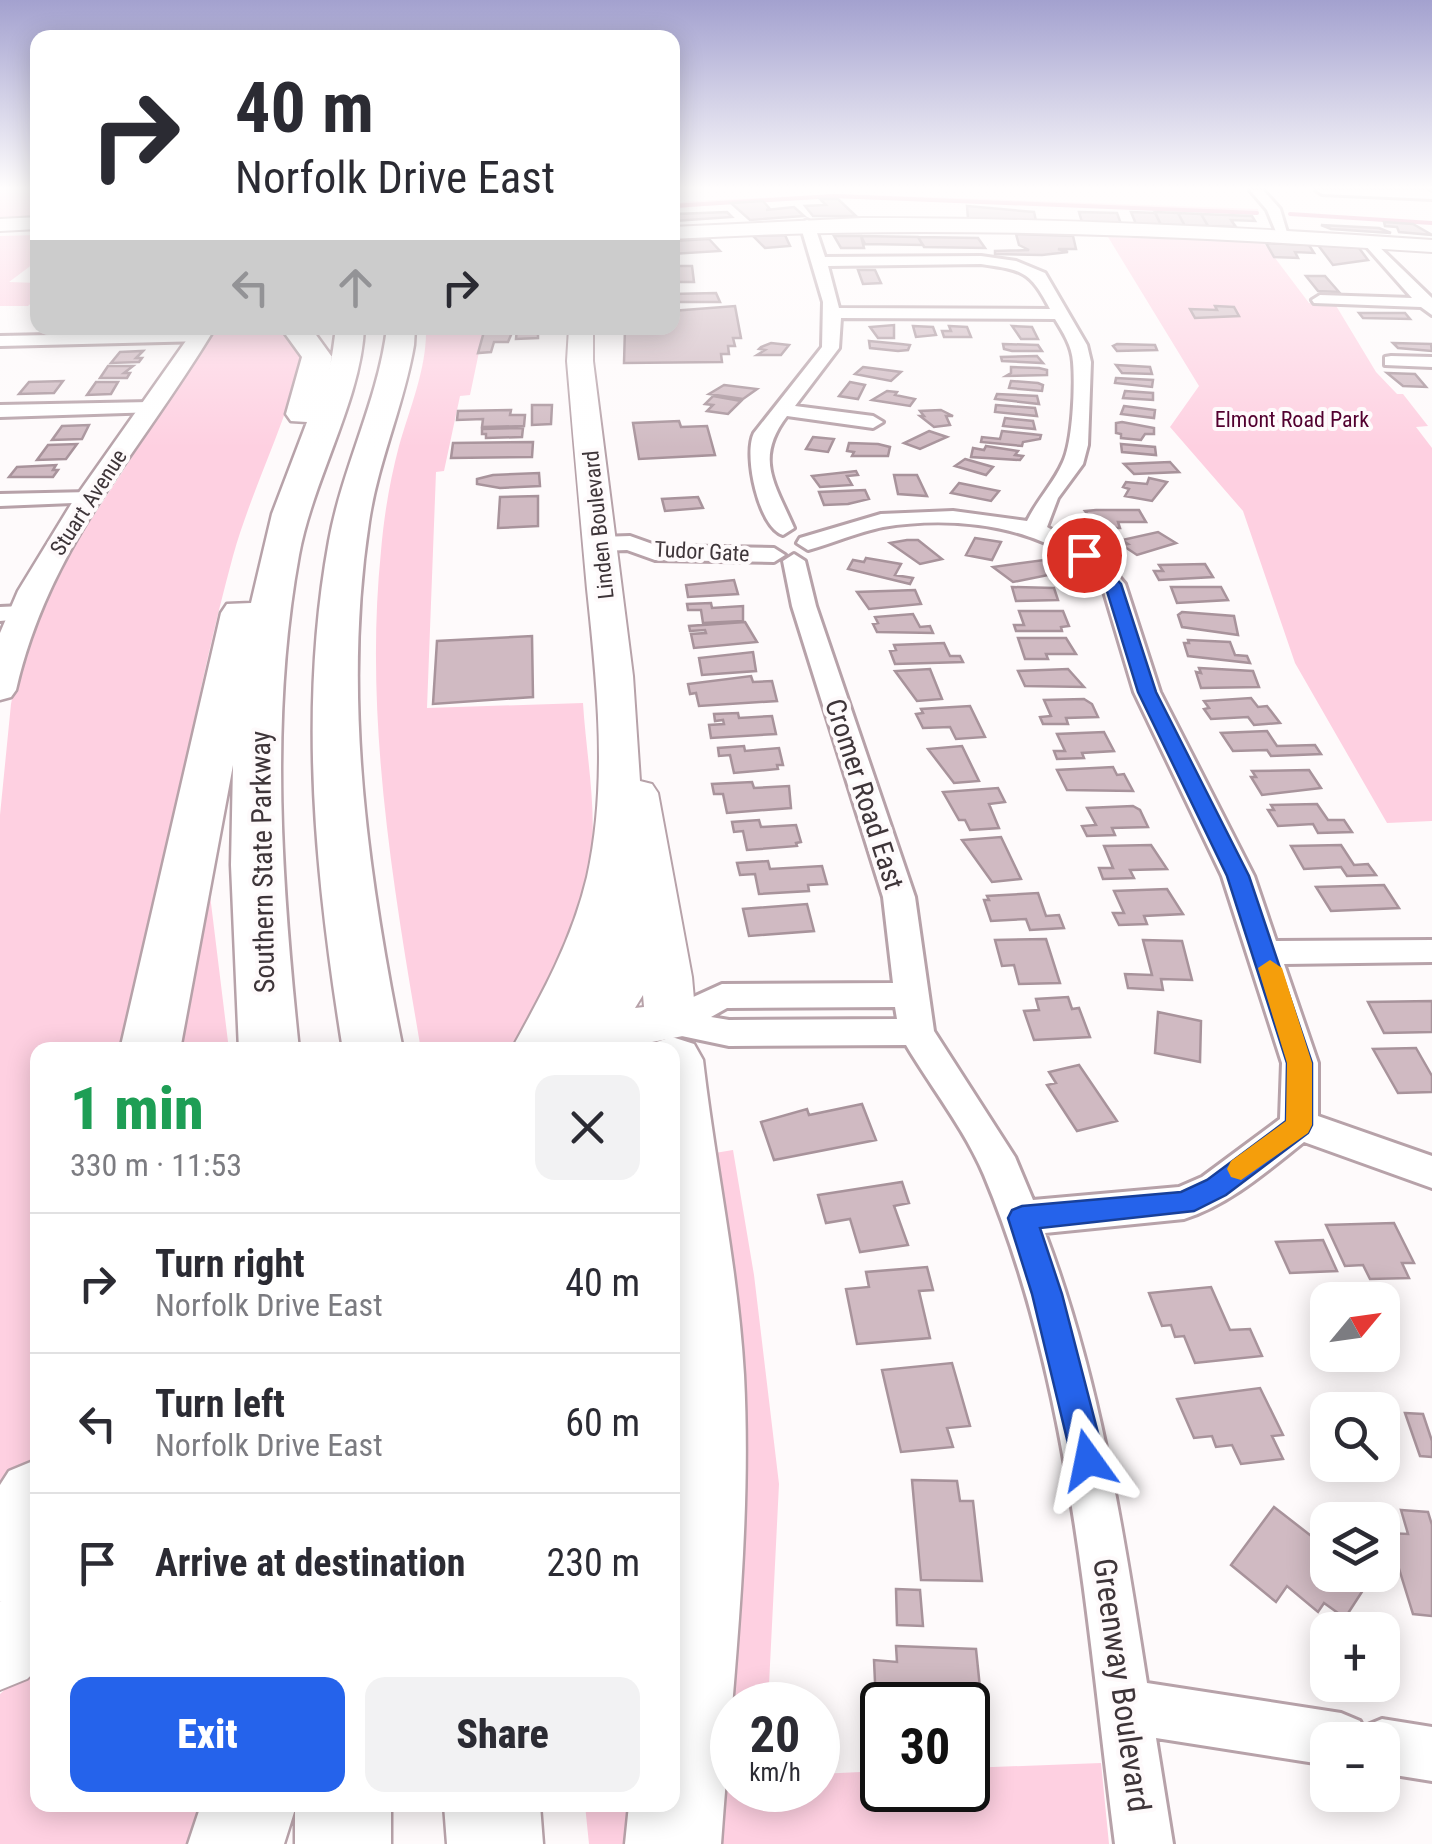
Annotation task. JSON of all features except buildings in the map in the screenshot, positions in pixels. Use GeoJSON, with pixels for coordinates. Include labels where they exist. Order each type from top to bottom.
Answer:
{"type":"FeatureCollection","features":[{"type":"Feature","properties":{"kind":"highway"},"geometry":{"type":"LineString","coordinates":[[302,335],[317,357],[312,386],[299,421],[302,476]]}},
{"type":"Feature","properties":{"kind":"highway","name":"Southern State Parkway"},"geometry":{"type":"LineString","coordinates":[[268,1042],[258,893],[256,768],[264,663],[283,541],[302,476],[344,370],[349,335]]}},
{"type":"Feature","properties":{"kind":"highway"},"geometry":{"type":"LineString","coordinates":[[372,1042],[343,857],[338,642],[353,509],[398,359],[400,335]]}},
{"type":"Feature","properties":{"kind":"highway"},"geometry":{"type":"LineString","coordinates":[[152,1042],[237,619],[283,541]]}},
{"type":"Feature","properties":{"kind":"highway"},"geometry":{"type":"LineString","coordinates":[[680,1120],[701,1296],[706,1381],[698,1560],[680,1764]]}},
{"type":"Feature","properties":{"kind":"highway"},"geometry":{"type":"LineString","coordinates":[[0,1560],[30,1512]]}},
{"type":"Feature","properties":{"kind":"highway"},"geometry":{"type":"LineString","coordinates":[[236,1844],[247,1812]]}},
{"type":"Feature","properties":{"kind":"highway"},"geometry":{"type":"LineString","coordinates":[[343,1812],[343,1844]]}},
{"type":"Feature","properties":{"kind":"highway"},"geometry":{"type":"LineString","coordinates":[[493,1812],[495,1844]]}},
{"type":"Feature","properties":{"kind":"highway"},"geometry":{"type":"LineString","coordinates":[[673,1844],[676,1812]]}},
{"type":"Feature","properties":{"kind":"main road","name":"Linden Boulevard"},"geometry":{"type":"LineString","coordinates":[[566,1042],[576,972],[609,876],[616,834],[615,543],[580,362],[581,335]]}},
{"type":"Feature","properties":{"kind":"main road","name":"Linden Boulevard"},"geometry":{"type":"LineString","coordinates":[[618,722],[641,807],[667,977],[671,1042]]}},
{"type":"Feature","properties":{"kind":"main road","name":"Linden Boulevard"},"geometry":{"type":"LineString","coordinates":[[567,1042],[639,953],[650,883]]}},
{"type":"Feature","properties":{"kind":"main road"},"geometry":{"type":"LineString","coordinates":[[0,1652],[30,1626]]}},
{"type":"Feature","properties":{"kind":"street"},"geometry":{"type":"LineString","coordinates":[[822,276],[832,313],[830,348],[784,410],[874,422]]}},
{"type":"Feature","properties":{"kind":"street"},"geometry":{"type":"LineString","coordinates":[[1035,529],[1048,498],[1073,464],[1078,444],[1082,362],[1040,276]]}},
{"type":"Feature","properties":{"kind":"street"},"geometry":{"type":"LineString","coordinates":[[1402,276],[1430,306]]}},
{"type":"Feature","properties":{"kind":"street"},"geometry":{"type":"LineString","coordinates":[[1320,300],[1430,306]]}},
{"type":"Feature","properties":{"kind":"street"},"geometry":{"type":"LineString","coordinates":[[832,313],[1061,314]]}},
{"type":"Feature","properties":{"kind":"street"},"geometry":{"type":"LineString","coordinates":[[0,341],[135,335]]}},
{"type":"Feature","properties":{"kind":"street","name":"Stuart Avenue"},"geometry":{"type":"LineString","coordinates":[[0,690],[11,613],[200,335]]}},
{"type":"Feature","properties":{"kind":"street"},"geometry":{"type":"LineString","coordinates":[[1391,361],[1432,362]]}},
{"type":"Feature","properties":{"kind":"street"},"geometry":{"type":"LineString","coordinates":[[0,411],[150,408]]}},
{"type":"Feature","properties":{"kind":"street","name":"Cromer Road East"},"geometry":{"type":"LineString","coordinates":[[784,410],[761,437],[758,462],[900,897],[912,1014]]}},
{"type":"Feature","properties":{"kind":"street"},"geometry":{"type":"LineString","coordinates":[[0,500],[90,498]]}},
{"type":"Feature","properties":{"kind":"street","name":"Tudor Gate"},"geometry":{"type":"LineString","coordinates":[[615,543],[655,553],[785,545],[881,520],[953,516],[1035,529],[1084,555],[1113,584],[1147,692],[1238,876],[1300,1063],[1299,1125]]}},
{"type":"Feature","properties":{"kind":"street"},"geometry":{"type":"LineString","coordinates":[[1266,953],[1432,951]]}},
{"type":"Feature","properties":{"kind":"street"},"geometry":{"type":"LineString","coordinates":[[673,1042],[722,996],[802,996],[912,1014]]}},
{"type":"Feature","properties":{"kind":"street"},"geometry":{"type":"LineString","coordinates":[[802,996],[807,1034]]}},
{"type":"Feature","properties":{"kind":"street"},"geometry":{"type":"LineString","coordinates":[[680,1042],[729,1033],[807,1034],[912,1014]]}},
{"type":"Feature","properties":{"kind":"street","name":"Greenway Boulevard"},"geometry":{"type":"LineString","coordinates":[[912,1014],[1001,1168],[1022,1218],[1082,1430],[1144,1844]]}},
{"type":"Feature","properties":{"kind":"street"},"geometry":{"type":"LineString","coordinates":[[1022,1218],[1184,1203],[1216,1188],[1299,1125],[1432,1172]]}},
{"type":"Feature","properties":{"kind":"street"},"geometry":{"type":"LineString","coordinates":[[1126,1707],[1310,1735]]}},
{"type":"Feature","properties":{"kind":"street"},"geometry":{"type":"LineString","coordinates":[[1400,1749],[1432,1754]]}},
{"type":"Feature","properties":{"kind":"green space"},"geometry":{"type":"Polygon","coordinates":[[[0,276],[17,276],[9,282],[30,283],[28,306],[0,306],[0,276]]]}},
{"type":"Feature","properties":{"kind":"green space","name":"Elmont Road Park"},"geometry":{"type":"Polygon","coordinates":[[[1132,276],[1289,276],[1309,303],[1335,304],[1376,372],[1397,394],[1403,394],[1428,426],[1416,427],[1432,448],[1432,821],[1387,823],[1295,663],[1243,511],[1170,427],[1199,386],[1132,276]]]}},
{"type":"Feature","properties":{"kind":"green space"},"geometry":{"type":"Polygon","coordinates":[[[212,335],[292,335],[305,347],[241,530],[217,617],[190,740],[134,1042],[30,1042],[30,1471],[0,1528],[0,815],[11,704],[23,645],[54,576],[212,335]]]}},
{"type":"Feature","properties":{"kind":"green space"},"geometry":{"type":"Polygon","coordinates":[[[426,335],[483,335],[470,395],[460,396],[444,471],[436,472],[427,708],[583,703],[593,819],[587,883],[561,957],[517,1042],[420,1042],[392,864],[379,739],[377,613],[388,498],[426,335]]]}},
{"type":"Feature","properties":{"kind":"green space"},"geometry":{"type":"Polygon","coordinates":[[[209,887],[228,1042],[169,1042],[209,887]]]}},
{"type":"Feature","properties":{"kind":"green space"},"geometry":{"type":"Polygon","coordinates":[[[733,1150],[754,1275],[779,1484],[769,1682],[710,1682],[710,1812],[840,1812],[840,1773],[860,1772],[860,1812],[990,1812],[990,1767],[1101,1763],[1109,1844],[702,1844],[715,1153],[733,1150]]]}},
{"type":"Feature","properties":{"kind":"green space"},"geometry":{"type":"Polygon","coordinates":[[[30,1666],[30,1812],[219,1812],[207,1844],[0,1844],[0,1694],[30,1666]]]}},
{"type":"Feature","properties":{"kind":"green space"},"geometry":{"type":"Polygon","coordinates":[[[586,1812],[651,1812],[649,1844],[589,1844],[586,1812]]]}},
{"type":"Feature","properties":{"kind":"slow traffic"},"geometry":{"type":"LineString","coordinates":[[1241,1169],[1299,1125],[1300,1063],[1270,968]]}},
{"type":"Feature","properties":{"kind":"route"},"geometry":{"type":"LineString","coordinates":[[1084,555],[1113,584],[1147,692],[1238,876],[1300,1063],[1299,1125],[1216,1188],[1184,1203],[1022,1218],[1047,1294],[1088,1460]]}}]}
